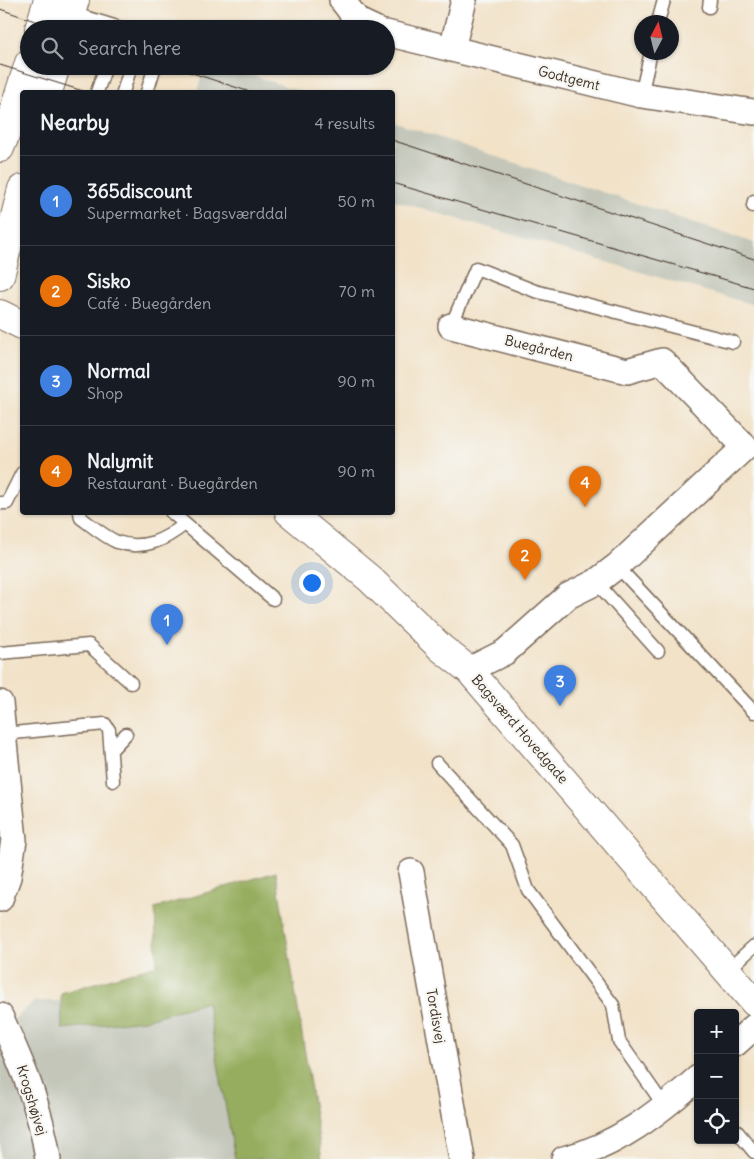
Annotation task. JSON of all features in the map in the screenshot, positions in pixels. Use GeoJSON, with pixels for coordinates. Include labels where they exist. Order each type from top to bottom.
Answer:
{"type":"FeatureCollection","features":[{"type":"Feature","properties":{"kind":"street"},"geometry":{"type":"LineString","coordinates":[[342,0],[357,20]]}},
{"type":"Feature","properties":{"kind":"street"},"geometry":{"type":"LineString","coordinates":[[452,49],[464,0]]}},
{"type":"Feature","properties":{"kind":"street","name":"Godtgemt"},"geometry":{"type":"LineString","coordinates":[[395,35],[641,95],[754,112]]}},
{"type":"Feature","properties":{"kind":"street"},"geometry":{"type":"LineString","coordinates":[[22,90],[26,75]]}},
{"type":"Feature","properties":{"kind":"street"},"geometry":{"type":"LineString","coordinates":[[49,90],[53,75]]}},
{"type":"Feature","properties":{"kind":"street"},"geometry":{"type":"LineString","coordinates":[[10,134],[20,96]]}},
{"type":"Feature","properties":{"kind":"street"},"geometry":{"type":"LineString","coordinates":[[0,276],[20,198]]}},
{"type":"Feature","properties":{"kind":"street"},"geometry":{"type":"LineString","coordinates":[[0,314],[20,324]]}},
{"type":"Feature","properties":{"kind":"street","name":"Buegården"},"geometry":{"type":"LineString","coordinates":[[451,326],[627,371],[662,361],[745,448],[617,566],[596,582],[568,596],[505,652],[469,670]]}},
{"type":"Feature","properties":{"kind":"street","name":"Bagsværd Hovedgade"},"geometry":{"type":"LineString","coordinates":[[292,515],[370,579],[441,648],[469,670],[754,1002]]}},
{"type":"Feature","properties":{"kind":"street"},"geometry":{"type":"LineString","coordinates":[[0,703],[14,840],[8,877],[0,899]]}},
{"type":"Feature","properties":{"kind":"street","name":"Tordisvej"},"geometry":{"type":"LineString","coordinates":[[411,872],[462,1159]]}},
{"type":"Feature","properties":{"kind":"street","name":"Krogshøjvej"},"geometry":{"type":"LineString","coordinates":[[0,1016],[24,1070],[40,1118],[48,1159]]}},
{"type":"Feature","properties":{"kind":"street"},"geometry":{"type":"LineString","coordinates":[[739,1040],[754,1027]]}},
{"type":"Feature","properties":{"kind":"street"},"geometry":{"type":"LineString","coordinates":[[564,1159],[580,1155],[622,1136],[665,1107],[694,1083]]}},
{"type":"Feature","properties":{"kind":"lane"},"geometry":{"type":"LineString","coordinates":[[660,15],[664,0]]}},
{"type":"Feature","properties":{"kind":"lane"},"geometry":{"type":"LineString","coordinates":[[58,13],[85,20]]}},
{"type":"Feature","properties":{"kind":"lane"},"geometry":{"type":"LineString","coordinates":[[641,95],[649,60]]}},
{"type":"Feature","properties":{"kind":"lane"},"geometry":{"type":"LineString","coordinates":[[98,90],[103,75]]}},
{"type":"Feature","properties":{"kind":"lane"},"geometry":{"type":"LineString","coordinates":[[124,90],[128,75]]}},
{"type":"Feature","properties":{"kind":"lane"},"geometry":{"type":"LineString","coordinates":[[148,90],[153,75]]}},
{"type":"Feature","properties":{"kind":"lane","name":"Buegården"},"geometry":{"type":"LineString","coordinates":[[451,326],[476,268],[535,291],[733,342]]}},
{"type":"Feature","properties":{"kind":"lane"},"geometry":{"type":"LineString","coordinates":[[0,504],[7,502],[20,477]]}},
{"type":"Feature","properties":{"kind":"lane"},"geometry":{"type":"LineString","coordinates":[[80,515],[81,518],[116,541],[142,546],[168,538],[185,524]]}},
{"type":"Feature","properties":{"kind":"lane"},"geometry":{"type":"LineString","coordinates":[[174,515],[273,599]]}},
{"type":"Feature","properties":{"kind":"lane"},"geometry":{"type":"LineString","coordinates":[[617,566],[754,712]]}},
{"type":"Feature","properties":{"kind":"lane"},"geometry":{"type":"LineString","coordinates":[[596,582],[658,651]]}},
{"type":"Feature","properties":{"kind":"lane"},"geometry":{"type":"LineString","coordinates":[[0,653],[89,645],[131,683]]}},
{"type":"Feature","properties":{"kind":"lane"},"geometry":{"type":"LineString","coordinates":[[3,734],[105,724],[109,730],[114,781]]}},
{"type":"Feature","properties":{"kind":"lane"},"geometry":{"type":"LineString","coordinates":[[111,750],[126,734]]}},
{"type":"Feature","properties":{"kind":"lane"},"geometry":{"type":"LineString","coordinates":[[437,762],[512,845],[528,890],[613,1005],[619,1041],[665,1107]]}},
{"type":"Feature","properties":{"kind":"lane"},"geometry":{"type":"LineString","coordinates":[[728,970],[754,946]]}},
{"type":"Feature","properties":{"kind":"lane"},"geometry":{"type":"LineString","coordinates":[[739,1134],[754,1152]]}},
{"type":"Feature","properties":{"kind":"shaded area"},"geometry":{"type":"Polygon","coordinates":[[[202,75],[251,75],[297,90],[198,90],[202,75]]]}},
{"type":"Feature","properties":{"kind":"shaded area"},"geometry":{"type":"Polygon","coordinates":[[[395,123],[754,243],[754,305],[395,201],[395,123]]]}},
{"type":"Feature","properties":{"kind":"shaded area"},"geometry":{"type":"Polygon","coordinates":[[[35,1001],[207,1001],[235,1159],[0,1159],[0,1031],[35,1001]]]}},
{"type":"Feature","properties":{"kind":"green space"},"geometry":{"type":"Polygon","coordinates":[[[276,872],[322,1159],[235,1159],[207,1002],[144,1020],[62,1029],[61,993],[157,965],[155,908],[276,872]]]}},
{"type":"Feature","properties":{"kind":"tram line"},"geometry":{"type":"LineString","coordinates":[[0,9],[32,20]]}},
{"type":"Feature","properties":{"kind":"tram line"},"geometry":{"type":"LineString","coordinates":[[0,65],[20,71]]}},
{"type":"Feature","properties":{"kind":"tram line"},"geometry":{"type":"LineString","coordinates":[[32,75],[80,90]]}},
{"type":"Feature","properties":{"kind":"tram line"},"geometry":{"type":"LineString","coordinates":[[198,75],[244,90]]}},
{"type":"Feature","properties":{"kind":"tram line"},"geometry":{"type":"LineString","coordinates":[[395,141],[754,259]]}},
{"type":"Feature","properties":{"kind":"tram line"},"geometry":{"type":"LineString","coordinates":[[395,184],[754,288]]}},
{"type":"Feature","properties":{"kind":"place","name":"Nalymit"},"geometry":{"type":"Point","coordinates":[585,507]}},
{"type":"Feature","properties":{"kind":"place","name":"Sisko"},"geometry":{"type":"Point","coordinates":[525,580]}},
{"type":"Feature","properties":{"kind":"place","name":"365discount"},"geometry":{"type":"Point","coordinates":[167,645]}},
{"type":"Feature","properties":{"kind":"place","name":"Normal"},"geometry":{"type":"Point","coordinates":[560,706]}}]}
